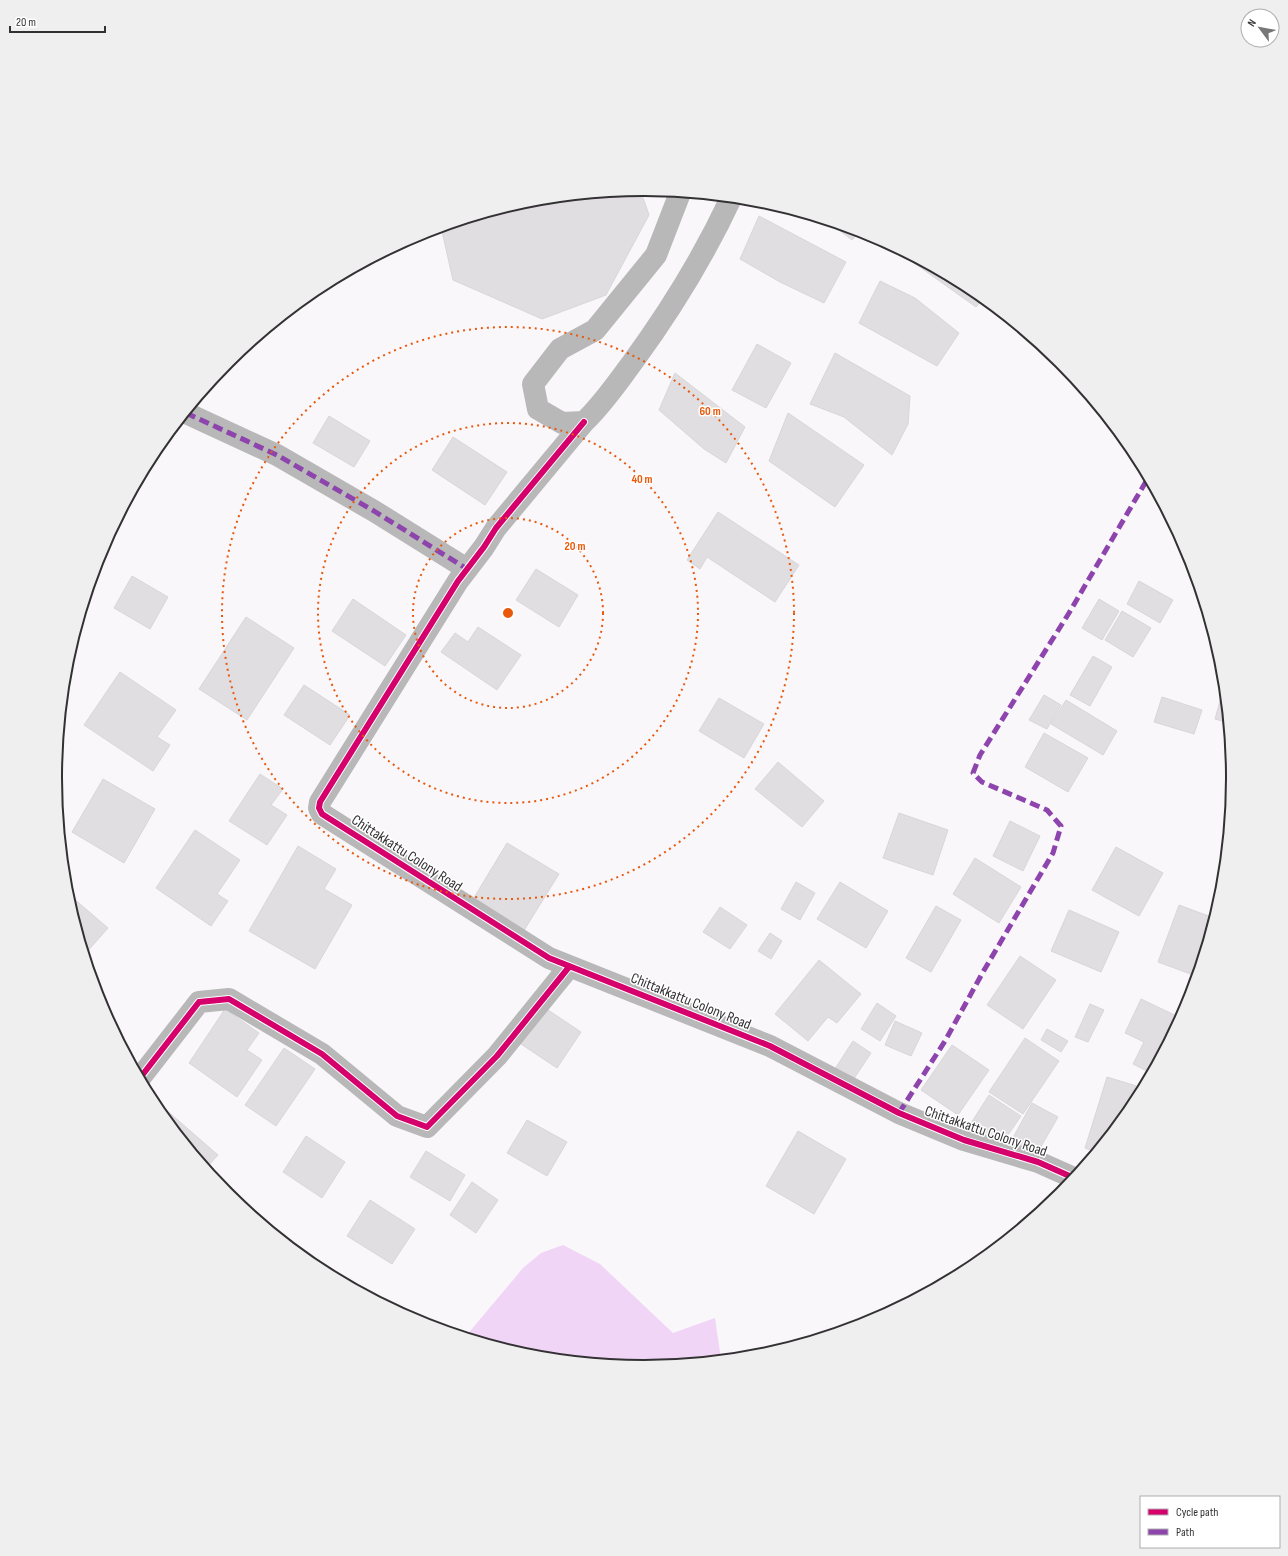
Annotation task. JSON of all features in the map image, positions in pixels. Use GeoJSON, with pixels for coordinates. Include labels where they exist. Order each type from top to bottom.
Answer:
{"type":"FeatureCollection","features":[{"type":"Feature","properties":{"kind":"street"},"geometry":{"type":"LineString","coordinates":[[584,422],[562,423],[538,409],[533,384],[560,348],[595,330],[656,255],[678,197]]}},
{"type":"Feature","properties":{"kind":"street"},"geometry":{"type":"LineString","coordinates":[[190,415],[277,455],[374,510],[467,569],[496,528],[584,422],[601,405],[656,329],[685,284],[729,202]]}},
{"type":"Feature","properties":{"kind":"street","name":"Chittakkattu Colony Road"},"geometry":{"type":"LineString","coordinates":[[467,569],[458,581],[320,802],[319,808],[322,814],[417,876],[549,958],[770,1046],[898,1113],[964,1140],[1038,1162],[1069,1176]]}},
{"type":"Feature","properties":{"kind":"street"},"geometry":{"type":"LineString","coordinates":[[143,1074],[199,1002],[229,999],[322,1054],[397,1116],[427,1127],[497,1056],[569,966]]}},
{"type":"Feature","properties":{"kind":"shaded area"},"geometry":{"type":"Polygon","coordinates":[[[563,1245],[600,1264],[673,1333],[715,1318],[720,1355],[682,1359],[606,1359],[530,1349],[469,1333],[523,1268],[541,1253],[563,1245]]]}},
{"type":"Feature","properties":{"kind":"building"},"geometry":{"type":"Polygon","coordinates":[[[642,196],[649,215],[606,295],[542,319],[453,280],[442,232],[493,216],[530,207],[606,197],[642,196]]]}},
{"type":"Feature","properties":{"kind":"building"},"geometry":{"type":"Polygon","coordinates":[[[759,216],[846,262],[824,303],[780,282],[740,259],[759,216]]]}},
{"type":"Feature","properties":{"kind":"building"},"geometry":{"type":"Polygon","coordinates":[[[838,230],[856,236],[852,240],[838,230]]]}},
{"type":"Feature","properties":{"kind":"building"},"geometry":{"type":"Polygon","coordinates":[[[914,263],[935,274],[979,303],[976,307],[914,263]]]}},
{"type":"Feature","properties":{"kind":"building"},"geometry":{"type":"Polygon","coordinates":[[[880,281],[915,298],[959,333],[937,366],[859,323],[880,281]]]}},
{"type":"Feature","properties":{"kind":"building"},"geometry":{"type":"Polygon","coordinates":[[[757,344],[791,363],[766,408],[732,390],[757,344]]]}},
{"type":"Feature","properties":{"kind":"building"},"geometry":{"type":"Polygon","coordinates":[[[835,353],[910,396],[908,424],[892,455],[844,417],[810,404],[835,353]]]}},
{"type":"Feature","properties":{"kind":"building"},"geometry":{"type":"Polygon","coordinates":[[[675,373],[745,427],[726,463],[704,449],[659,410],[675,373]]]}},
{"type":"Feature","properties":{"kind":"building"},"geometry":{"type":"Polygon","coordinates":[[[788,413],[864,465],[835,507],[769,461],[788,413]]]}},
{"type":"Feature","properties":{"kind":"building"},"geometry":{"type":"Polygon","coordinates":[[[329,416],[370,441],[354,467],[313,443],[329,416]]]}},
{"type":"Feature","properties":{"kind":"building"},"geometry":{"type":"Polygon","coordinates":[[[453,437],[507,472],[485,505],[432,470],[453,437]]]}},
{"type":"Feature","properties":{"kind":"building"},"geometry":{"type":"Polygon","coordinates":[[[718,512],[799,565],[775,602],[707,557],[700,569],[687,560],[718,512]]]}},
{"type":"Feature","properties":{"kind":"building"},"geometry":{"type":"Polygon","coordinates":[[[536,569],[578,595],[559,627],[516,600],[536,569]]]}},
{"type":"Feature","properties":{"kind":"building"},"geometry":{"type":"Polygon","coordinates":[[[132,576],[168,597],[150,629],[114,608],[132,576]]]}},
{"type":"Feature","properties":{"kind":"building"},"geometry":{"type":"Polygon","coordinates":[[[1139,581],[1173,600],[1160,623],[1127,604],[1139,581]]]}},
{"type":"Feature","properties":{"kind":"building"},"geometry":{"type":"Polygon","coordinates":[[[353,599],[406,635],[385,666],[332,631],[353,599]]]}},
{"type":"Feature","properties":{"kind":"building"},"geometry":{"type":"Polygon","coordinates":[[[1099,599],[1119,611],[1102,640],[1082,628],[1099,599]]]}},
{"type":"Feature","properties":{"kind":"building"},"geometry":{"type":"Polygon","coordinates":[[[1122,611],[1151,628],[1133,657],[1105,640],[1122,611]]]}},
{"type":"Feature","properties":{"kind":"building"},"geometry":{"type":"Polygon","coordinates":[[[246,617],[294,648],[247,720],[199,689],[246,617]]]}},
{"type":"Feature","properties":{"kind":"building"},"geometry":{"type":"Polygon","coordinates":[[[478,627],[521,655],[497,690],[441,652],[455,633],[468,642],[478,627]]]}},
{"type":"Feature","properties":{"kind":"building"},"geometry":{"type":"Polygon","coordinates":[[[1093,656],[1112,667],[1090,706],[1070,695],[1093,656]]]}},
{"type":"Feature","properties":{"kind":"building"},"geometry":{"type":"Polygon","coordinates":[[[120,672],[176,710],[157,737],[170,745],[153,771],[84,725],[120,672]]]}},
{"type":"Feature","properties":{"kind":"building"},"geometry":{"type":"Polygon","coordinates":[[[304,685],[350,715],[330,745],[284,715],[304,685]]]}},
{"type":"Feature","properties":{"kind":"building"},"geometry":{"type":"Polygon","coordinates":[[[1044,695],[1061,705],[1047,729],[1029,720],[1044,695]]]}},
{"type":"Feature","properties":{"kind":"building"},"geometry":{"type":"Polygon","coordinates":[[[1162,697],[1202,710],[1194,734],[1154,722],[1162,697]]]}},
{"type":"Feature","properties":{"kind":"building"},"geometry":{"type":"Polygon","coordinates":[[[719,698],[764,724],[744,758],[699,731],[719,698]]]}},
{"type":"Feature","properties":{"kind":"building"},"geometry":{"type":"Polygon","coordinates":[[[1220,699],[1223,721],[1215,719],[1220,699]]]}},
{"type":"Feature","properties":{"kind":"building"},"geometry":{"type":"Polygon","coordinates":[[[1066,700],[1117,731],[1103,755],[1051,724],[1066,700]]]}},
{"type":"Feature","properties":{"kind":"building"},"geometry":{"type":"Polygon","coordinates":[[[1044,733],[1088,758],[1068,792],[1025,767],[1044,733]]]}},
{"type":"Feature","properties":{"kind":"building"},"geometry":{"type":"Polygon","coordinates":[[[778,762],[824,801],[802,827],[755,789],[778,762]]]}},
{"type":"Feature","properties":{"kind":"building"},"geometry":{"type":"Polygon","coordinates":[[[260,774],[283,789],[271,805],[287,815],[267,845],[229,821],[260,774]]]}},
{"type":"Feature","properties":{"kind":"building"},"geometry":{"type":"Polygon","coordinates":[[[103,779],[155,809],[124,863],[72,832],[103,779]]]}},
{"type":"Feature","properties":{"kind":"building"},"geometry":{"type":"Polygon","coordinates":[[[899,813],[948,830],[933,875],[883,858],[899,813]]]}},
{"type":"Feature","properties":{"kind":"building"},"geometry":{"type":"Polygon","coordinates":[[[1010,821],[1040,836],[1023,871],[993,856],[1010,821]]]}},
{"type":"Feature","properties":{"kind":"building"},"geometry":{"type":"Polygon","coordinates":[[[195,830],[240,860],[217,894],[228,901],[211,926],[156,888],[195,830]]]}},
{"type":"Feature","properties":{"kind":"building"},"geometry":{"type":"Polygon","coordinates":[[[507,843],[559,874],[523,932],[472,901],[507,843]]]}},
{"type":"Feature","properties":{"kind":"building"},"geometry":{"type":"Polygon","coordinates":[[[298,846],[336,869],[324,889],[352,905],[315,969],[249,931],[298,846]]]}},
{"type":"Feature","properties":{"kind":"building"},"geometry":{"type":"Polygon","coordinates":[[[1116,847],[1163,873],[1139,916],[1092,890],[1116,847]]]}},
{"type":"Feature","properties":{"kind":"building"},"geometry":{"type":"Polygon","coordinates":[[[975,858],[1021,887],[999,923],[953,894],[975,858]]]}},
{"type":"Feature","properties":{"kind":"building"},"geometry":{"type":"Polygon","coordinates":[[[796,882],[815,893],[800,920],[781,909],[796,882]]]}},
{"type":"Feature","properties":{"kind":"building"},"geometry":{"type":"Polygon","coordinates":[[[840,882],[888,911],[866,948],[817,919],[840,882]]]}},
{"type":"Feature","properties":{"kind":"building"},"geometry":{"type":"Polygon","coordinates":[[[75,900],[108,928],[88,950],[75,900]]]}},
{"type":"Feature","properties":{"kind":"building"},"geometry":{"type":"Polygon","coordinates":[[[1179,905],[1209,916],[1192,974],[1158,962],[1179,905]]]}},
{"type":"Feature","properties":{"kind":"building"},"geometry":{"type":"Polygon","coordinates":[[[936,906],[961,920],[931,972],[906,958],[936,906]]]}},
{"type":"Feature","properties":{"kind":"building"},"geometry":{"type":"Polygon","coordinates":[[[720,907],[747,925],[730,949],[703,932],[720,907]]]}},
{"type":"Feature","properties":{"kind":"building"},"geometry":{"type":"Polygon","coordinates":[[[1069,910],[1119,932],[1101,972],[1051,951],[1069,910]]]}},
{"type":"Feature","properties":{"kind":"building"},"geometry":{"type":"Polygon","coordinates":[[[770,933],[782,941],[771,959],[758,951],[770,933]]]}},
{"type":"Feature","properties":{"kind":"building"},"geometry":{"type":"Polygon","coordinates":[[[1020,956],[1056,980],[1023,1029],[987,1005],[1020,956]]]}},
{"type":"Feature","properties":{"kind":"building"},"geometry":{"type":"Polygon","coordinates":[[[819,960],[861,994],[837,1023],[828,1017],[808,1041],[775,1014],[819,960]]]}},
{"type":"Feature","properties":{"kind":"building"},"geometry":{"type":"Polygon","coordinates":[[[1141,999],[1175,1015],[1147,1071],[1133,1064],[1144,1042],[1125,1033],[1141,999]]]}},
{"type":"Feature","properties":{"kind":"building"},"geometry":{"type":"Polygon","coordinates":[[[877,1003],[896,1016],[880,1041],[861,1029],[877,1003]]]}},
{"type":"Feature","properties":{"kind":"building"},"geometry":{"type":"Polygon","coordinates":[[[539,1004],[581,1032],[557,1068],[515,1040],[539,1004]]]}},
{"type":"Feature","properties":{"kind":"building"},"geometry":{"type":"Polygon","coordinates":[[[1090,1004],[1104,1010],[1088,1042],[1075,1037],[1090,1004]]]}},
{"type":"Feature","properties":{"kind":"building"},"geometry":{"type":"Polygon","coordinates":[[[225,1009],[259,1033],[247,1050],[262,1060],[237,1097],[189,1063],[225,1009]]]}},
{"type":"Feature","properties":{"kind":"building"},"geometry":{"type":"Polygon","coordinates":[[[895,1021],[922,1033],[911,1056],[885,1045],[895,1021]]]}},
{"type":"Feature","properties":{"kind":"building"},"geometry":{"type":"Polygon","coordinates":[[[1047,1029],[1068,1041],[1061,1052],[1041,1040],[1047,1029]]]}},
{"type":"Feature","properties":{"kind":"building"},"geometry":{"type":"Polygon","coordinates":[[[1025,1038],[1059,1061],[1023,1114],[989,1092],[1025,1038]]]}},
{"type":"Feature","properties":{"kind":"building"},"geometry":{"type":"Polygon","coordinates":[[[853,1041],[871,1053],[851,1083],[833,1072],[853,1041]]]}},
{"type":"Feature","properties":{"kind":"building"},"geometry":{"type":"Polygon","coordinates":[[[952,1045],[989,1070],[958,1115],[921,1090],[952,1045]]]}},
{"type":"Feature","properties":{"kind":"building"},"geometry":{"type":"Polygon","coordinates":[[[284,1048],[315,1069],[276,1126],[245,1105],[284,1048]]]}},
{"type":"Feature","properties":{"kind":"building"},"geometry":{"type":"Polygon","coordinates":[[[1107,1077],[1137,1086],[1106,1132],[1091,1150],[1085,1148],[1107,1077]]]}},
{"type":"Feature","properties":{"kind":"building"},"geometry":{"type":"Polygon","coordinates":[[[989,1095],[1021,1116],[995,1154],[964,1134],[989,1095]]]}},
{"type":"Feature","properties":{"kind":"building"},"geometry":{"type":"Polygon","coordinates":[[[1032,1103],[1058,1117],[1035,1157],[1010,1143],[1032,1103]]]}},
{"type":"Feature","properties":{"kind":"building"},"geometry":{"type":"Polygon","coordinates":[[[167,1111],[218,1155],[209,1165],[167,1111]]]}},
{"type":"Feature","properties":{"kind":"building"},"geometry":{"type":"Polygon","coordinates":[[[527,1120],[567,1142],[547,1176],[507,1153],[527,1120]]]}},
{"type":"Feature","properties":{"kind":"building"},"geometry":{"type":"Polygon","coordinates":[[[798,1131],[846,1159],[814,1214],[766,1186],[798,1131]]]}},
{"type":"Feature","properties":{"kind":"building"},"geometry":{"type":"Polygon","coordinates":[[[306,1136],[345,1162],[322,1198],[283,1172],[306,1136]]]}},
{"type":"Feature","properties":{"kind":"building"},"geometry":{"type":"Polygon","coordinates":[[[426,1151],[465,1175],[450,1201],[410,1177],[426,1151]]]}},
{"type":"Feature","properties":{"kind":"building"},"geometry":{"type":"Polygon","coordinates":[[[472,1182],[498,1200],[476,1233],[450,1215],[472,1182]]]}},
{"type":"Feature","properties":{"kind":"building"},"geometry":{"type":"Polygon","coordinates":[[[370,1200],[415,1229],[392,1264],[347,1236],[370,1200]]]}},
{"type":"Feature","properties":{"kind":"marked path"},"geometry":{"type":"LineString","coordinates":[[190,415],[277,455],[374,511],[467,569]]}},
{"type":"Feature","properties":{"kind":"marked path"},"geometry":{"type":"LineString","coordinates":[[899,1113],[945,1041],[983,972],[1053,853],[1061,826],[1047,810],[982,782],[973,773],[980,755],[1069,613],[1145,483]]}},
{"type":"Feature","properties":{"kind":"cycle path"},"geometry":{"type":"LineString","coordinates":[[584,422],[496,528],[484,547],[458,581],[320,802],[319,808],[322,814],[549,958],[770,1046],[899,1113],[964,1140],[1038,1162],[1069,1176]]}},
{"type":"Feature","properties":{"kind":"cycle path"},"geometry":{"type":"LineString","coordinates":[[143,1074],[199,1002],[229,999],[322,1054],[397,1116],[427,1127],[497,1056],[569,967]]}}]}
